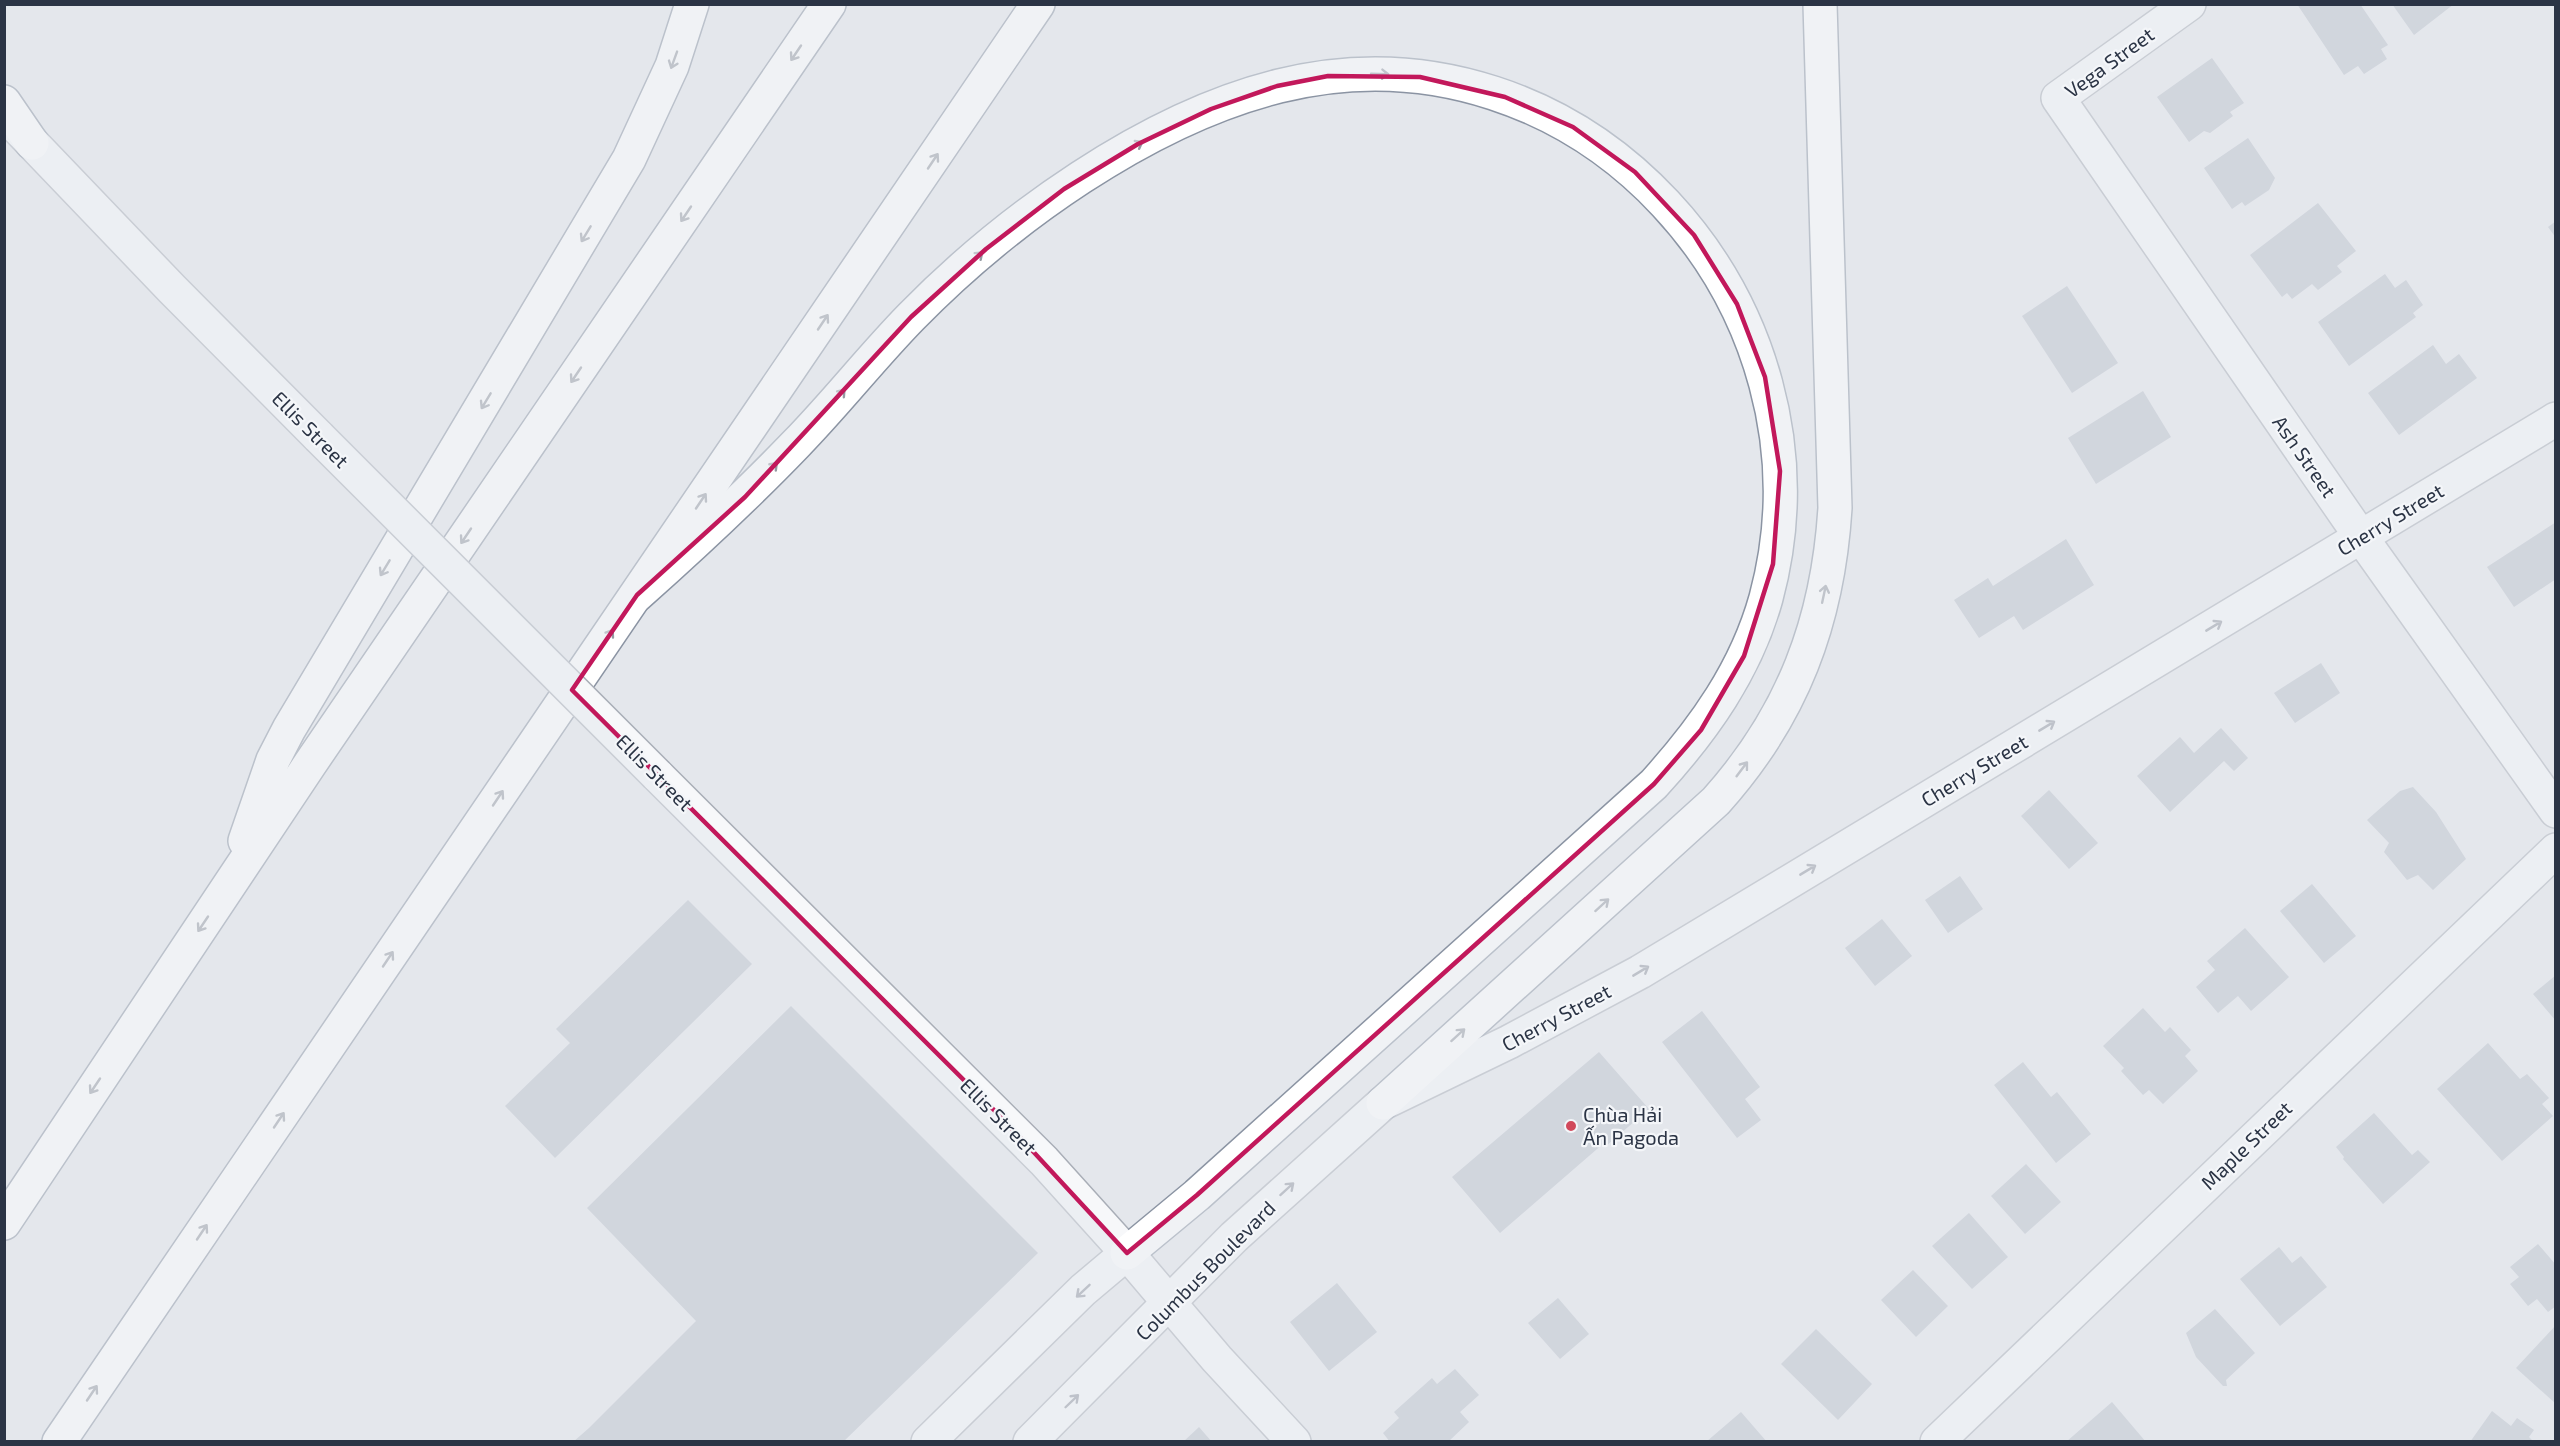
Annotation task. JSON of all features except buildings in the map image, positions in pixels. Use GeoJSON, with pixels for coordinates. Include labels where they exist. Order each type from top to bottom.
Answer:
{"type":"FeatureCollection","features":[{"type":"Feature","properties":{"kind":"highway"},"geometry":{"type":"LineString","coordinates":[[235,875],[262,788],[289,729],[618,179],[668,75],[692,4]]}},
{"type":"Feature","properties":{"kind":"highway"},"geometry":{"type":"LineString","coordinates":[[4,1223],[235,875],[829,4]]}},
{"type":"Feature","properties":{"kind":"highway"},"geometry":{"type":"LineString","coordinates":[[59,1442],[1038,4]]}},
{"type":"Feature","properties":{"kind":"highway"},"geometry":{"type":"LineString","coordinates":[[1383,1103],[1716,801],[1746,764],[1772,724],[1808,649],[1826,589],[1835,508],[1820,4]]}},
{"type":"Feature","properties":{"kind":"highway"},"geometry":{"type":"LineString","coordinates":[[637,596],[745,496],[800,440],[911,317],[986,249],[1036,209],[1101,166],[1175,125],[1243,97],[1309,79],[1366,74],[1430,79],[1505,97],[1542,111],[1573,127],[1605,148],[1652,188],[1694,236],[1732,295],[1753,340],[1765,377],[1777,446],[1779,513],[1773,564],[1759,620],[1733,678],[1701,730],[1654,784],[1206,1188],[1127,1253]]}},
{"type":"Feature","properties":{"kind":"highway"},"geometry":{"type":"LineString","coordinates":[[4,102],[32,143]]}},
{"type":"Feature","properties":{"kind":"street","name":"Vega Street"},"geometry":{"type":"LineString","coordinates":[[2058,98],[2189,4]]}},
{"type":"Feature","properties":{"kind":"street","name":"Ash Street"},"geometry":{"type":"LineString","coordinates":[[2058,98],[2361,537],[2556,811]]}},
{"type":"Feature","properties":{"kind":"street","name":"Ellis Street"},"geometry":{"type":"LineString","coordinates":[[4,113],[172,290],[1012,1128],[1127,1253],[1232,1375],[1294,1442]]}},
{"type":"Feature","properties":{"kind":"street","name":"Cherry Street"},"geometry":{"type":"LineString","coordinates":[[1383,1103],[1527,1033],[1640,972],[2556,419]]}},
{"type":"Feature","properties":{"kind":"street","name":"Maple Street"},"geometry":{"type":"LineString","coordinates":[[1937,1442],[2556,850]]}},
{"type":"Feature","properties":{"kind":"street","name":"Columbus Boulevard"},"geometry":{"type":"LineString","coordinates":[[1030,1442],[1234,1237],[1383,1103]]}},
{"type":"Feature","properties":{"kind":"street"},"geometry":{"type":"LineString","coordinates":[[928,1442],[1083,1290],[1127,1253]]}},
{"type":"Feature","properties":{"kind":"highlighted area"},"geometry":{"type":"Polygon","coordinates":[[[1328,76],[1420,77],[1505,97],[1573,127],[1635,172],[1694,235],[1737,304],[1765,377],[1780,471],[1773,564],[1744,656],[1701,730],[1654,784],[1197,1195],[1127,1253],[1004,1120],[572,690],[637,595],[745,497],[911,317],[986,249],[1064,189],[1138,144],[1211,109],[1277,86],[1328,76]]]}},
{"type":"Feature","properties":{"kind":"place","name":"Chùa Hải Ấn Pagoda"},"geometry":{"type":"Point","coordinates":[1571,1126]}}]}
